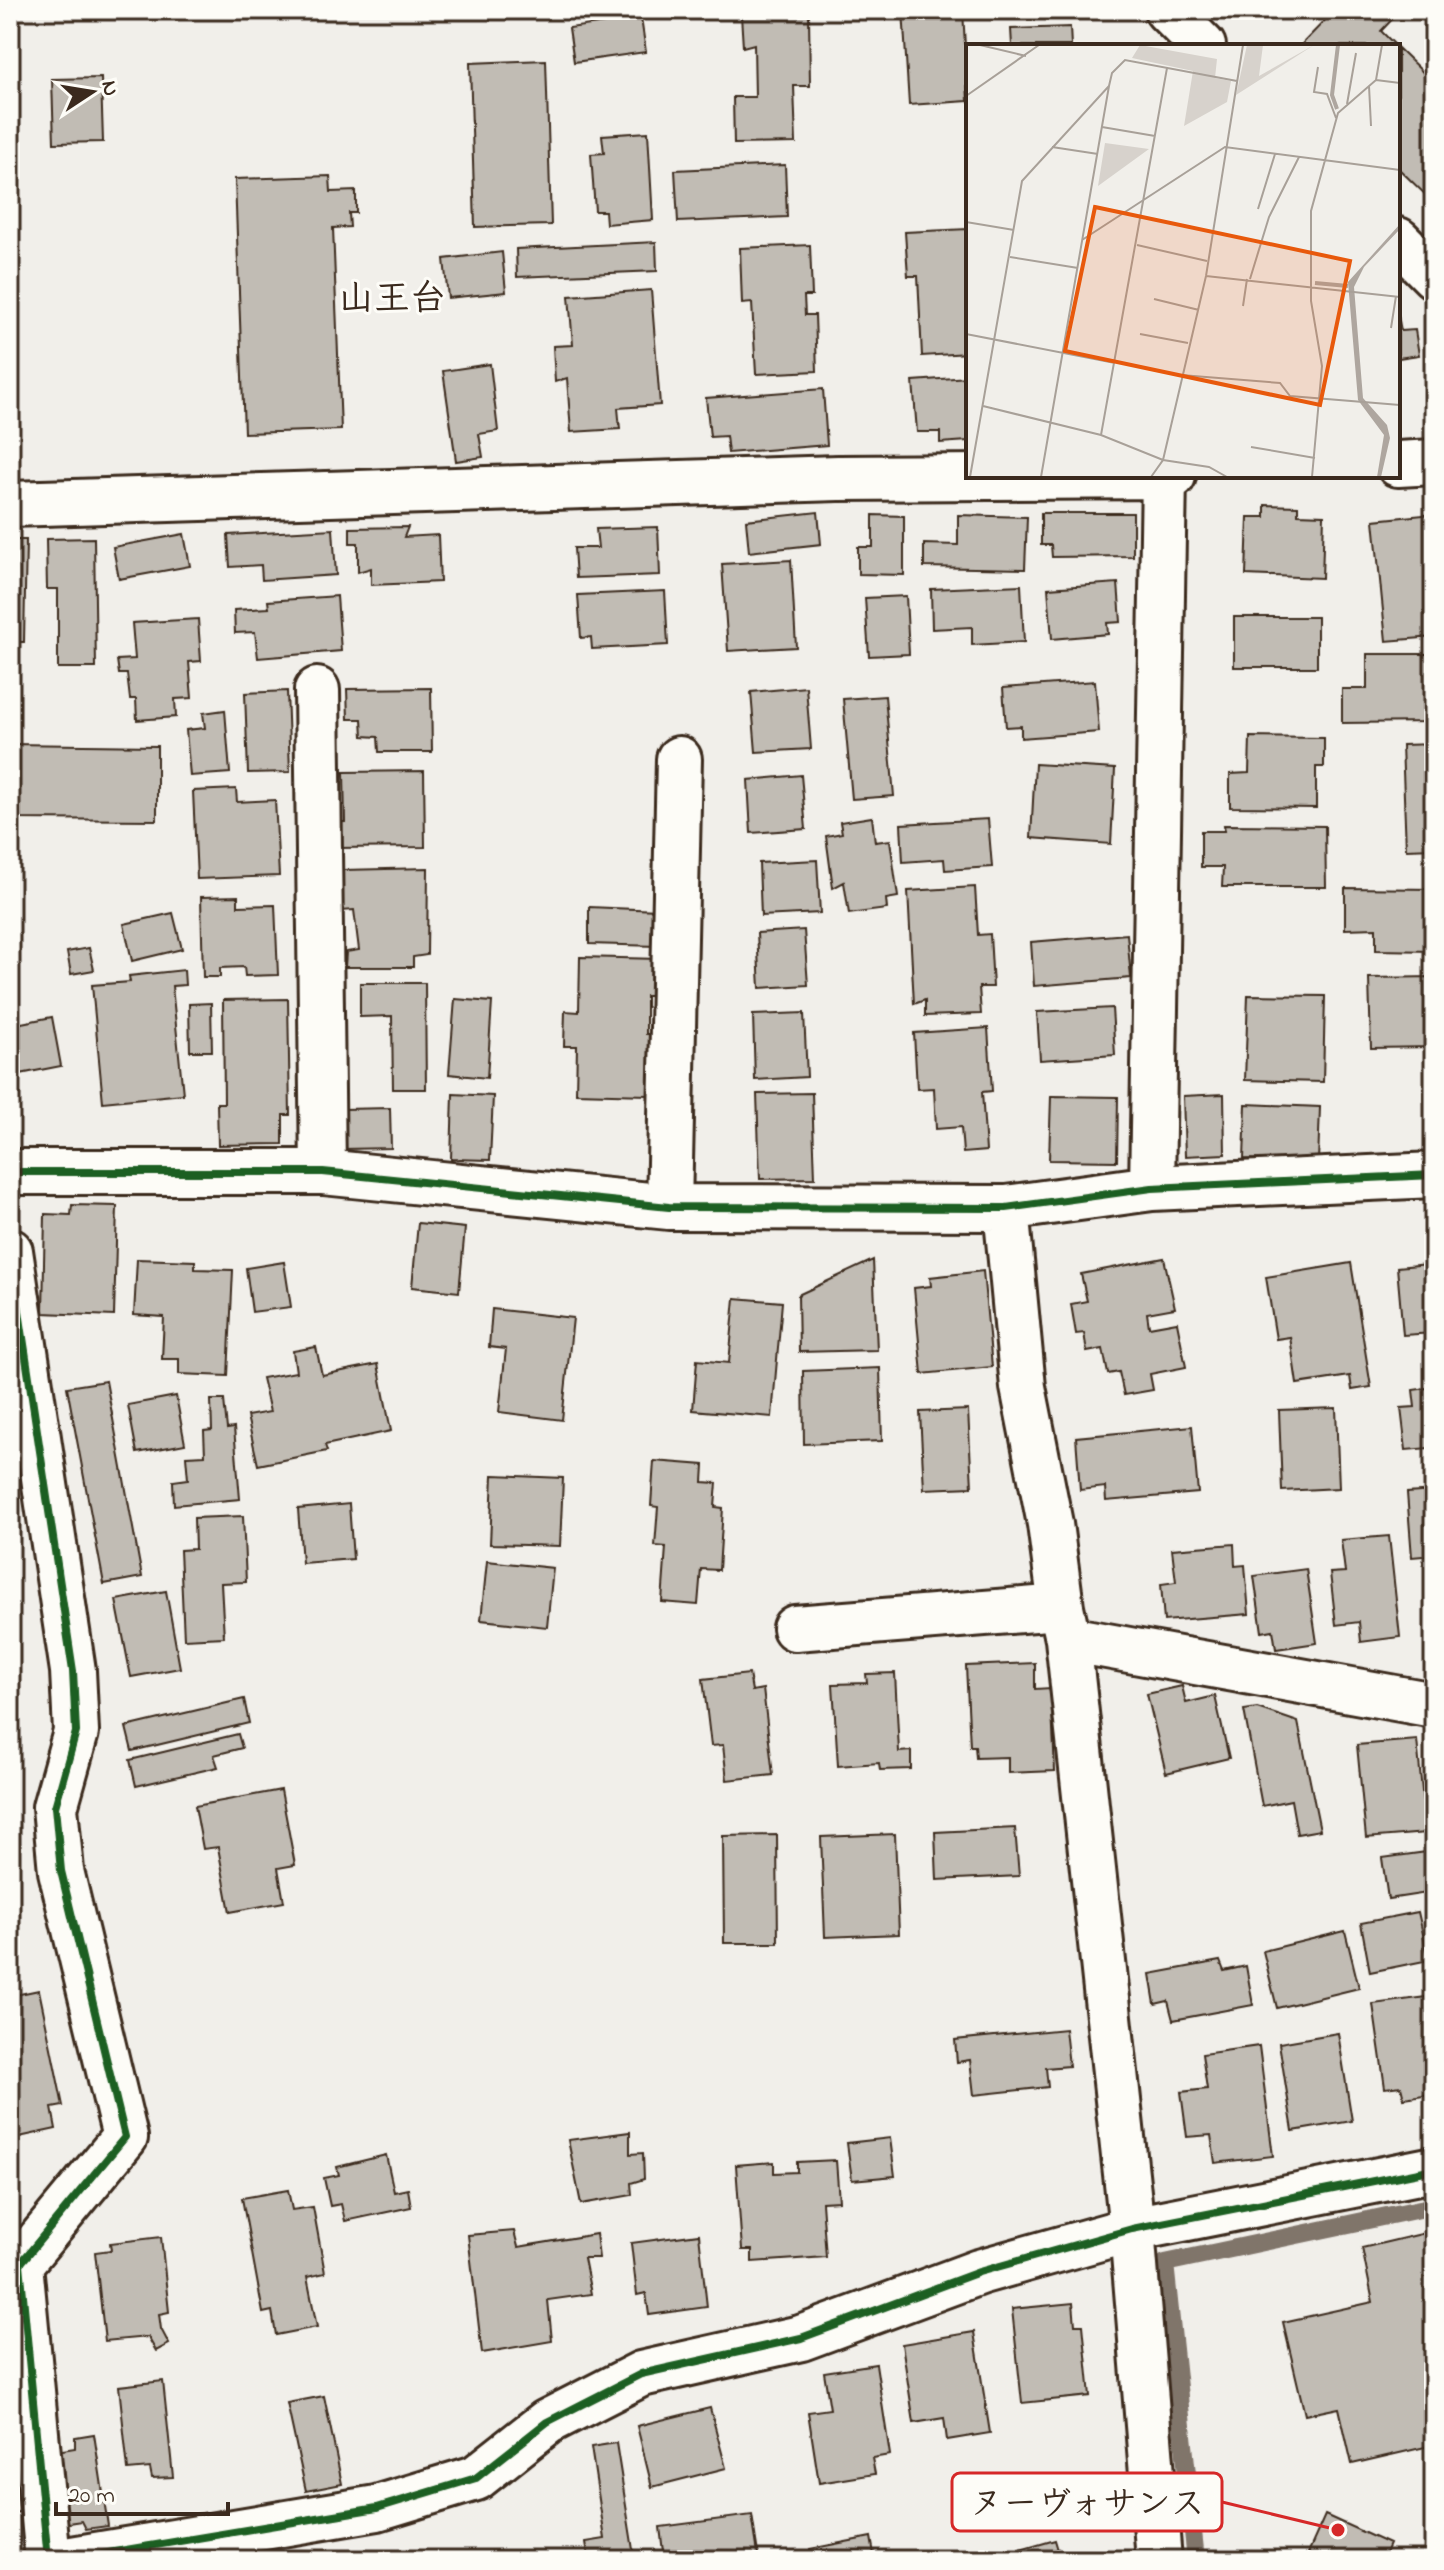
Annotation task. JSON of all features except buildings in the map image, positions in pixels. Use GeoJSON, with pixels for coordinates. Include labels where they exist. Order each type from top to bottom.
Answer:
{"type":"FeatureCollection","features":[{"type":"Feature","properties":{"kind":"street"},"geometry":{"type":"LineString","coordinates":[[1167,10],[1201,44]]}},
{"type":"Feature","properties":{"kind":"street"},"geometry":{"type":"LineString","coordinates":[[1400,242],[1434,276]]}},
{"type":"Feature","properties":{"kind":"street"},"geometry":{"type":"LineString","coordinates":[[1400,464],[1434,462]]}},
{"type":"Feature","properties":{"kind":"street"},"geometry":{"type":"LineString","coordinates":[[10,504],[838,478],[966,477]]}},
{"type":"Feature","properties":{"kind":"street"},"geometry":{"type":"LineString","coordinates":[[1152,1188],[1164,478]]}},
{"type":"Feature","properties":{"kind":"street"},"geometry":{"type":"LineString","coordinates":[[317,690],[323,1172]]}},
{"type":"Feature","properties":{"kind":"street"},"geometry":{"type":"LineString","coordinates":[[669,1207],[679,759]]}},
{"type":"Feature","properties":{"kind":"street"},"geometry":{"type":"LineString","coordinates":[[10,1172],[323,1172],[669,1207],[1006,1208],[1152,1188],[1434,1175]]}},
{"type":"Feature","properties":{"kind":"street"},"geometry":{"type":"LineString","coordinates":[[1006,1208],[1023,1387],[1050,1524],[1064,1623],[1132,2229],[1159,2560]]}},
{"type":"Feature","properties":{"kind":"street"},"geometry":{"type":"LineString","coordinates":[[10,1251],[73,1671],[76,1732],[55,1807],[61,1871],[125,2137],[20,2264],[48,2560]]}},
{"type":"Feature","properties":{"kind":"street"},"geometry":{"type":"LineString","coordinates":[[795,1628],[1064,1623],[1434,1705]]}},
{"type":"Feature","properties":{"kind":"street"},"geometry":{"type":"LineString","coordinates":[[66,2560],[377,2508],[476,2478],[547,2422],[641,2374],[801,2338],[979,2272],[1132,2229],[1434,2169]]}},
{"type":"Feature","properties":{"kind":"waterway"},"geometry":{"type":"LineString","coordinates":[[1196,2560],[1165,2263],[1434,2206]]}},
{"type":"Feature","properties":{"kind":"cycle path"},"geometry":{"type":"LineString","coordinates":[[10,1172],[323,1172],[669,1207],[1006,1208],[1152,1188],[1434,1175]]}},
{"type":"Feature","properties":{"kind":"cycle path"},"geometry":{"type":"LineString","coordinates":[[10,1251],[73,1671],[76,1732],[55,1807],[61,1871],[125,2137],[20,2264],[48,2560]]}},
{"type":"Feature","properties":{"kind":"cycle path"},"geometry":{"type":"LineString","coordinates":[[66,2560],[377,2508],[476,2478],[547,2422],[641,2374],[801,2338],[979,2272],[1132,2229],[1434,2169]]}},
{"type":"Feature","properties":{"kind":"place","name":"ヌーヴォサンス"},"geometry":{"type":"Point","coordinates":[1338,2530]}},
{"type":"Feature","properties":{"kind":"district","name":"山王台"},"geometry":{"type":"Point","coordinates":[392,300]}}]}
